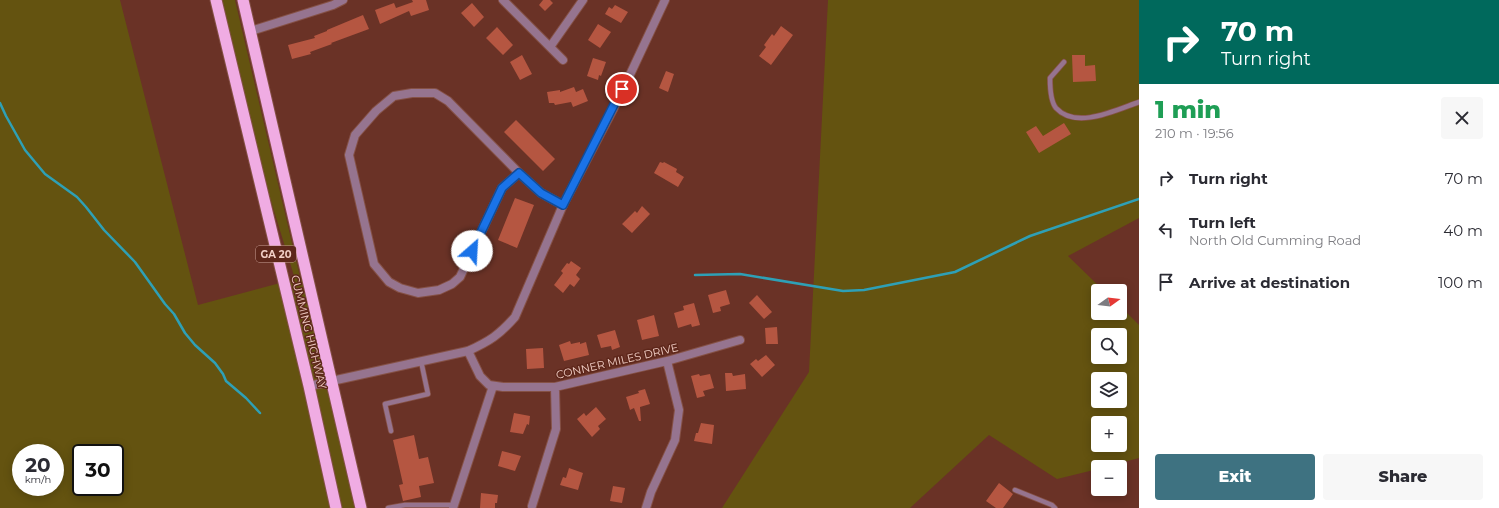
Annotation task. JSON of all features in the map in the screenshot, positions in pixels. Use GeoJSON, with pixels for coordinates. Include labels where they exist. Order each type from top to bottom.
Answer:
{"type":"FeatureCollection","features":[{"type":"Feature","properties":{"kind":"highway","name":"CUMMING HIGHWAY"},"geometry":{"type":"LineString","coordinates":[[216,0],[309,386],[336,508]]}},
{"type":"Feature","properties":{"kind":"highway","name":"CUMMING HIGHWAY"},"geometry":{"type":"LineString","coordinates":[[243,0],[361,508]]}},
{"type":"Feature","properties":{"kind":"street"},"geometry":{"type":"LineString","coordinates":[[251,31],[332,2],[343,0]]}},
{"type":"Feature","properties":{"kind":"street"},"geometry":{"type":"LineString","coordinates":[[503,0],[562,60]]}},
{"type":"Feature","properties":{"kind":"street"},"geometry":{"type":"LineString","coordinates":[[550,47],[583,0]]}},
{"type":"Feature","properties":{"kind":"street"},"geometry":{"type":"LineString","coordinates":[[309,386],[468,351],[497,336],[514,317],[563,205],[620,96],[665,0]]}},
{"type":"Feature","properties":{"kind":"street"},"geometry":{"type":"LineString","coordinates":[[519,173],[502,188],[460,276],[452,284],[439,290],[418,293],[400,288],[389,282],[374,264],[349,155],[355,135],[376,111],[394,96],[412,93],[435,93],[448,101],[519,173],[541,193],[563,205]]}},
{"type":"Feature","properties":{"kind":"street","name":"CONNER MILES DRIVE"},"geometry":{"type":"LineString","coordinates":[[493,386],[555,387],[667,361],[740,340]]}},
{"type":"Feature","properties":{"kind":"street"},"geometry":{"type":"LineString","coordinates":[[454,507],[493,386],[486,383],[480,376],[468,351]]}},
{"type":"Feature","properties":{"kind":"street"},"geometry":{"type":"LineString","coordinates":[[646,508],[651,492],[675,440],[679,410],[667,361]]}},
{"type":"Feature","properties":{"kind":"street"},"geometry":{"type":"LineString","coordinates":[[532,506],[556,429],[555,387]]}},
{"type":"Feature","properties":{"kind":"lane"},"geometry":{"type":"LineString","coordinates":[[1064,62],[1050,78],[1050,90],[1055,108],[1069,117],[1087,118],[1139,102]]}},
{"type":"Feature","properties":{"kind":"lane"},"geometry":{"type":"LineString","coordinates":[[391,431],[385,404],[428,394],[421,361]]}},
{"type":"Feature","properties":{"kind":"lane"},"geometry":{"type":"LineString","coordinates":[[1015,490],[1052,505],[1055,508]]}},
{"type":"Feature","properties":{"kind":"lane"},"geometry":{"type":"LineString","coordinates":[[388,508],[405,505],[454,507]]}},
{"type":"Feature","properties":{"kind":"shaded area"},"geometry":{"type":"Polygon","coordinates":[[[0,0],[120,0],[198,305],[295,279],[253,143],[220,0],[235,0],[300,277],[311,275],[364,508],[0,508],[0,0]]]}},
{"type":"Feature","properties":{"kind":"shaded area"},"geometry":{"type":"Polygon","coordinates":[[[828,0],[1139,0],[1139,218],[1068,256],[1097,284],[1091,284],[1091,320],[1127,320],[1127,313],[1139,325],[1139,458],[1127,461],[1091,460],[1091,471],[1057,479],[989,435],[910,508],[722,508],[809,372],[828,0]]]}},
{"type":"Feature","properties":{"kind":"building"},"geometry":{"type":"Polygon","coordinates":[[[412,0],[426,0],[429,10],[411,16],[409,11],[380,24],[375,10],[394,3],[396,8],[413,2],[412,0]]]}},
{"type":"Feature","properties":{"kind":"building"},"geometry":{"type":"Polygon","coordinates":[[[543,0],[550,0],[553,3],[545,11],[539,5],[543,0]]]}},
{"type":"Feature","properties":{"kind":"building"},"geometry":{"type":"Polygon","coordinates":[[[472,3],[484,17],[474,27],[461,13],[472,3]]]}},
{"type":"Feature","properties":{"kind":"building"},"geometry":{"type":"Polygon","coordinates":[[[615,5],[628,12],[621,23],[605,14],[609,7],[612,9],[615,5]]]}},
{"type":"Feature","properties":{"kind":"building"},"geometry":{"type":"Polygon","coordinates":[[[363,15],[369,29],[310,52],[311,54],[292,59],[288,45],[315,38],[314,36],[363,15]]]}},
{"type":"Feature","properties":{"kind":"building"},"geometry":{"type":"Polygon","coordinates":[[[598,24],[611,32],[600,48],[588,40],[598,24]]]}},
{"type":"Feature","properties":{"kind":"building"},"geometry":{"type":"Polygon","coordinates":[[[781,26],[793,35],[771,65],[759,56],[766,47],[764,45],[772,34],[774,36],[781,26]]]}},
{"type":"Feature","properties":{"kind":"building"},"geometry":{"type":"Polygon","coordinates":[[[497,27],[513,45],[503,55],[486,38],[497,27]]]}},
{"type":"Feature","properties":{"kind":"building"},"geometry":{"type":"Polygon","coordinates":[[[522,55],[532,74],[520,80],[510,62],[522,55]]]}},
{"type":"Feature","properties":{"kind":"building"},"geometry":{"type":"Polygon","coordinates":[[[1072,55],[1085,55],[1085,66],[1095,65],[1096,81],[1073,82],[1072,55]]]}},
{"type":"Feature","properties":{"kind":"building"},"geometry":{"type":"Polygon","coordinates":[[[593,58],[606,62],[598,80],[587,76],[593,58]]]}},
{"type":"Feature","properties":{"kind":"building"},"geometry":{"type":"Polygon","coordinates":[[[666,71],[674,74],[668,92],[659,88],[666,71]]]}},
{"type":"Feature","properties":{"kind":"building"},"geometry":{"type":"Polygon","coordinates":[[[574,87],[576,92],[583,89],[588,101],[573,107],[571,102],[555,105],[554,103],[549,103],[547,92],[560,90],[560,92],[574,87]]]}},
{"type":"Feature","properties":{"kind":"building"},"geometry":{"type":"Polygon","coordinates":[[[516,120],[555,159],[543,171],[504,132],[516,120]]]}},
{"type":"Feature","properties":{"kind":"building"},"geometry":{"type":"Polygon","coordinates":[[[1064,123],[1071,134],[1039,153],[1026,132],[1036,126],[1043,136],[1064,123]]]}},
{"type":"Feature","properties":{"kind":"building"},"geometry":{"type":"Polygon","coordinates":[[[660,162],[664,162],[677,169],[676,172],[684,177],[678,187],[654,173],[660,162]]]}},
{"type":"Feature","properties":{"kind":"building"},"geometry":{"type":"Polygon","coordinates":[[[515,198],[534,205],[517,248],[498,240],[515,198]]]}},
{"type":"Feature","properties":{"kind":"building"},"geometry":{"type":"Polygon","coordinates":[[[642,206],[650,214],[632,233],[622,224],[635,211],[637,213],[642,206]]]}},
{"type":"Feature","properties":{"kind":"building"},"geometry":{"type":"Polygon","coordinates":[[[571,261],[581,268],[576,275],[580,279],[574,287],[570,284],[563,293],[554,285],[563,273],[561,271],[567,263],[569,264],[571,261]]]}},
{"type":"Feature","properties":{"kind":"building"},"geometry":{"type":"Polygon","coordinates":[[[726,290],[730,304],[720,307],[721,311],[713,313],[708,295],[726,290]]]}},
{"type":"Feature","properties":{"kind":"building"},"geometry":{"type":"Polygon","coordinates":[[[757,295],[772,312],[764,319],[749,303],[757,295]]]}},
{"type":"Feature","properties":{"kind":"building"},"geometry":{"type":"Polygon","coordinates":[[[694,303],[700,325],[692,327],[691,324],[678,328],[674,313],[684,310],[683,306],[694,303]]]}},
{"type":"Feature","properties":{"kind":"building"},"geometry":{"type":"Polygon","coordinates":[[[654,315],[659,336],[642,340],[637,320],[654,315]]]}},
{"type":"Feature","properties":{"kind":"building"},"geometry":{"type":"Polygon","coordinates":[[[777,327],[778,344],[766,344],[765,328],[777,327]]]}},
{"type":"Feature","properties":{"kind":"building"},"geometry":{"type":"Polygon","coordinates":[[[615,330],[620,347],[612,350],[611,346],[601,348],[597,335],[615,330]]]}},
{"type":"Feature","properties":{"kind":"building"},"geometry":{"type":"Polygon","coordinates":[[[570,341],[571,344],[586,342],[589,355],[564,361],[559,345],[570,341]]]}},
{"type":"Feature","properties":{"kind":"building"},"geometry":{"type":"Polygon","coordinates":[[[543,348],[544,368],[527,369],[526,349],[543,348]]]}},
{"type":"Feature","properties":{"kind":"building"},"geometry":{"type":"Polygon","coordinates":[[[766,355],[775,365],[762,377],[750,364],[756,359],[758,361],[766,355]]]}},
{"type":"Feature","properties":{"kind":"building"},"geometry":{"type":"Polygon","coordinates":[[[725,373],[732,373],[733,376],[745,374],[746,389],[726,391],[725,373]]]}},
{"type":"Feature","properties":{"kind":"building"},"geometry":{"type":"Polygon","coordinates":[[[699,374],[700,376],[710,374],[714,388],[703,391],[705,396],[697,398],[691,376],[699,374]]]}},
{"type":"Feature","properties":{"kind":"building"},"geometry":{"type":"Polygon","coordinates":[[[645,389],[650,404],[640,407],[641,421],[639,421],[634,408],[630,410],[626,397],[639,393],[638,391],[645,389]]]}},
{"type":"Feature","properties":{"kind":"building"},"geometry":{"type":"Polygon","coordinates":[[[596,407],[606,419],[598,426],[600,429],[592,437],[577,419],[584,413],[586,416],[596,407]]]}},
{"type":"Feature","properties":{"kind":"building"},"geometry":{"type":"Polygon","coordinates":[[[514,413],[530,416],[529,425],[527,424],[523,434],[510,432],[514,413]]]}},
{"type":"Feature","properties":{"kind":"building"},"geometry":{"type":"Polygon","coordinates":[[[701,423],[714,425],[712,444],[694,441],[701,423]]]}},
{"type":"Feature","properties":{"kind":"building"},"geometry":{"type":"Polygon","coordinates":[[[414,435],[419,459],[428,457],[434,483],[419,486],[421,497],[403,501],[399,485],[403,484],[393,440],[414,435]]]}},
{"type":"Feature","properties":{"kind":"building"},"geometry":{"type":"Polygon","coordinates":[[[502,451],[521,456],[515,471],[498,466],[502,451]]]}},
{"type":"Feature","properties":{"kind":"building"},"geometry":{"type":"Polygon","coordinates":[[[569,468],[583,473],[578,490],[560,485],[563,477],[566,478],[569,468]]]}},
{"type":"Feature","properties":{"kind":"building"},"geometry":{"type":"Polygon","coordinates":[[[999,483],[1013,494],[1003,508],[996,508],[986,501],[999,483]]]}},
{"type":"Feature","properties":{"kind":"building"},"geometry":{"type":"Polygon","coordinates":[[[613,486],[625,488],[622,503],[610,501],[613,486]]]}},
{"type":"Feature","properties":{"kind":"building"},"geometry":{"type":"Polygon","coordinates":[[[481,493],[498,495],[495,508],[480,508],[481,493]]]}},
{"type":"Feature","properties":{"kind":"waterway"},"geometry":{"type":"LineString","coordinates":[[0,103],[25,150],[45,174],[77,197],[86,207],[104,230],[135,262],[195,345],[215,363],[226,381],[246,398],[260,413]]}},
{"type":"Feature","properties":{"kind":"waterway"},"geometry":{"type":"LineString","coordinates":[[695,275],[740,274],[843,291],[864,290],[955,272],[1030,236],[1139,199]]}},
{"type":"Feature","properties":{"kind":"route"},"geometry":{"type":"LineString","coordinates":[[472,251],[502,188],[519,173],[541,193],[563,205],[620,96],[622,89]]}}]}
